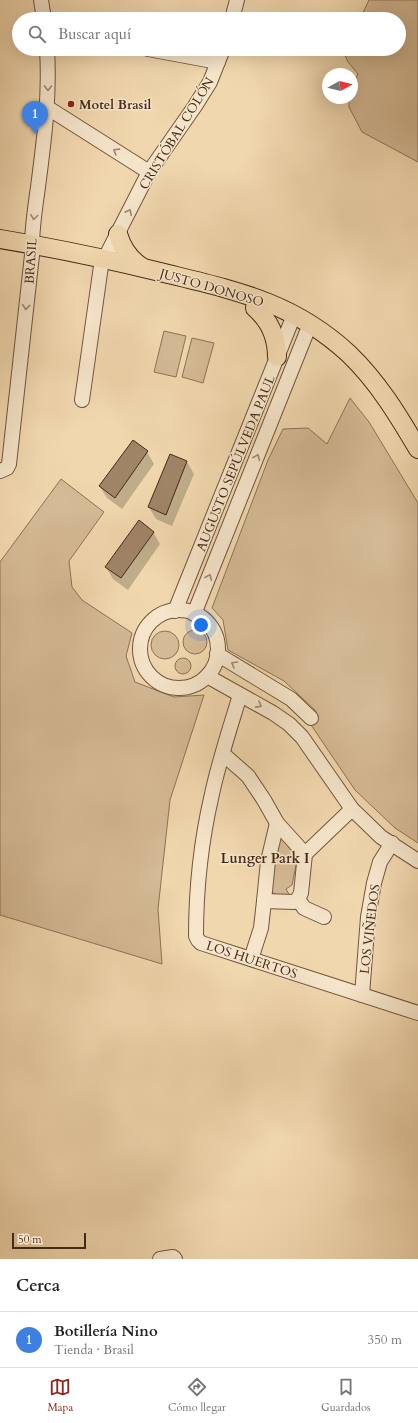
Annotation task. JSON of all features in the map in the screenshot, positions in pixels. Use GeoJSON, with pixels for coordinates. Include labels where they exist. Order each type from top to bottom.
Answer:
{"type":"FeatureCollection","features":[{"type":"Feature","properties":{"kind":"main road"},"geometry":{"type":"LineString","coordinates":[[118,234],[124,248],[132,259],[142,266],[152,270]]}},
{"type":"Feature","properties":{"kind":"main road","name":"JUSTO DONOSO"},"geometry":{"type":"LineString","coordinates":[[0,239],[32,249],[103,263],[152,270],[243,293],[264,300],[292,321],[308,330],[330,354],[364,384],[390,411],[414,442]]}},
{"type":"Feature","properties":{"kind":"main road","name":"JUSTO DONOSO"},"geometry":{"type":"LineString","coordinates":[[0,244],[15,250],[32,249]]}},
{"type":"Feature","properties":{"kind":"main road","name":"JUSTO DONOSO"},"geometry":{"type":"LineString","coordinates":[[103,263],[220,295],[292,321]]}},
{"type":"Feature","properties":{"kind":"main road"},"geometry":{"type":"LineString","coordinates":[[254,308],[265,318],[272,329],[278,357]]}},
{"type":"Feature","properties":{"kind":"street"},"geometry":{"type":"LineString","coordinates":[[41,0],[43,12]]}},
{"type":"Feature","properties":{"kind":"street"},"geometry":{"type":"LineString","coordinates":[[234,12],[237,0]]}},
{"type":"Feature","properties":{"kind":"street","name":"BRASIL"},"geometry":{"type":"LineString","coordinates":[[2,471],[7,468],[9,464],[48,108],[49,77],[48,56]]}},
{"type":"Feature","properties":{"kind":"street","name":"CRISTÓBAL COLÓN"},"geometry":{"type":"LineString","coordinates":[[82,400],[103,263],[149,172],[210,82],[221,56]]}},
{"type":"Feature","properties":{"kind":"street"},"geometry":{"type":"LineString","coordinates":[[48,108],[149,172]]}},
{"type":"Feature","properties":{"kind":"street","name":"AUGUSTO SEPÚLVEDA PAUL"},"geometry":{"type":"LineString","coordinates":[[175,611],[292,321]]}},
{"type":"Feature","properties":{"kind":"street","name":"AUGUSTO SEPÚLVEDA PAUL"},"geometry":{"type":"LineString","coordinates":[[194,614],[308,330]]}},
{"type":"Feature","properties":{"kind":"street"},"geometry":{"type":"LineString","coordinates":[[256,411],[273,418]]}},
{"type":"Feature","properties":{"kind":"street"},"geometry":{"type":"LineString","coordinates":[[182,610],[194,614],[206,621],[213,631],[217,642],[217,654],[214,666],[207,676],[198,683],[186,687],[174,688],[151,678],[144,666],[140,653],[142,640],[147,627],[156,618],[168,612],[182,610]]}},
{"type":"Feature","properties":{"kind":"street"},"geometry":{"type":"LineString","coordinates":[[217,654],[292,699],[308,714],[289,724]]}},
{"type":"Feature","properties":{"kind":"street"},"geometry":{"type":"LineString","coordinates":[[207,676],[289,724],[302,738],[352,809],[381,837],[418,861]]}},
{"type":"Feature","properties":{"kind":"street","name":"LOS HUERTOS"},"geometry":{"type":"LineString","coordinates":[[240,695],[212,795],[200,861],[196,936],[198,940],[251,959],[418,1013]]}},
{"type":"Feature","properties":{"kind":"street"},"geometry":{"type":"LineString","coordinates":[[223,754],[248,776],[264,800],[276,823],[305,854]]}},
{"type":"Feature","properties":{"kind":"street"},"geometry":{"type":"LineString","coordinates":[[264,901],[294,902],[298,899],[301,893],[305,854],[352,809]]}},
{"type":"Feature","properties":{"kind":"street"},"geometry":{"type":"LineString","coordinates":[[251,959],[261,928],[268,861],[276,823]]}},
{"type":"Feature","properties":{"kind":"street","name":"LOS VIÑEDOS"},"geometry":{"type":"LineString","coordinates":[[362,995],[368,917],[374,883],[380,862],[392,843]]}},
{"type":"Feature","properties":{"kind":"street"},"geometry":{"type":"LineString","coordinates":[[298,899],[304,908],[324,917]]}},
{"type":"Feature","properties":{"kind":"street"},"geometry":{"type":"LineString","coordinates":[[160,1259],[175,1259]]}},
{"type":"Feature","properties":{"kind":"shaded area"},"geometry":{"type":"Polygon","coordinates":[[[369,0],[418,0],[418,162],[362,132],[349,107],[349,104],[358,104],[358,68],[353,68],[345,56],[406,56],[406,12],[363,12],[369,0]]]}},
{"type":"Feature","properties":{"kind":"shaded area"},"geometry":{"type":"Polygon","coordinates":[[[164,331],[186,336],[176,377],[154,372],[164,331]]]}},
{"type":"Feature","properties":{"kind":"shaded area"},"geometry":{"type":"Polygon","coordinates":[[[192,338],[214,343],[203,383],[182,377],[192,338]]]}},
{"type":"Feature","properties":{"kind":"shaded area"},"geometry":{"type":"Polygon","coordinates":[[[350,398],[369,422],[418,503],[418,843],[395,828],[355,790],[309,722],[316,711],[284,681],[228,650],[223,620],[212,608],[268,460],[283,429],[308,428],[327,444],[350,398]]]}},
{"type":"Feature","properties":{"kind":"shaded area"},"geometry":{"type":"Polygon","coordinates":[[[61,479],[104,512],[69,561],[72,587],[82,600],[132,633],[126,656],[135,682],[174,697],[204,695],[170,800],[158,909],[162,964],[0,915],[0,562],[61,479]]]}},
{"type":"Feature","properties":{"kind":"shaded area"},"geometry":{"type":"Polygon","coordinates":[[[195,630],[203,634],[207,642],[203,650],[195,654],[187,650],[183,642],[187,634],[195,630]]]}},
{"type":"Feature","properties":{"kind":"shaded area"},"geometry":{"type":"Polygon","coordinates":[[[165,631],[175,635],[179,645],[175,655],[165,659],[155,655],[151,645],[155,635],[165,631]]]}},
{"type":"Feature","properties":{"kind":"shaded area"},"geometry":{"type":"Polygon","coordinates":[[[183,658],[189,660],[191,666],[189,672],[183,674],[177,672],[175,666],[177,660],[183,658]]]}},
{"type":"Feature","properties":{"kind":"shaded area"},"geometry":{"type":"Polygon","coordinates":[[[283,836],[298,855],[292,885],[286,889],[290,896],[277,896],[271,891],[278,840],[283,836]]]}},
{"type":"Feature","properties":{"kind":"building"},"geometry":{"type":"Polygon","coordinates":[[[133,440],[148,451],[115,498],[99,486],[133,440]]]}},
{"type":"Feature","properties":{"kind":"building"},"geometry":{"type":"Polygon","coordinates":[[[170,454],[187,461],[166,515],[148,507],[170,454]]]}},
{"type":"Feature","properties":{"kind":"building"},"geometry":{"type":"Polygon","coordinates":[[[139,520],[154,532],[121,578],[105,567],[139,520]]]}},
{"type":"Feature","properties":{"kind":"place","name":"Motel Brasil"},"geometry":{"type":"Point","coordinates":[71,104]}},
{"type":"Feature","properties":{"kind":"place","name":"Botillería Nino"},"geometry":{"type":"Point","coordinates":[35,134]}},
{"type":"Feature","properties":{"kind":"district","name":"Lunger Park I"},"geometry":{"type":"Point","coordinates":[265,858]}}]}
